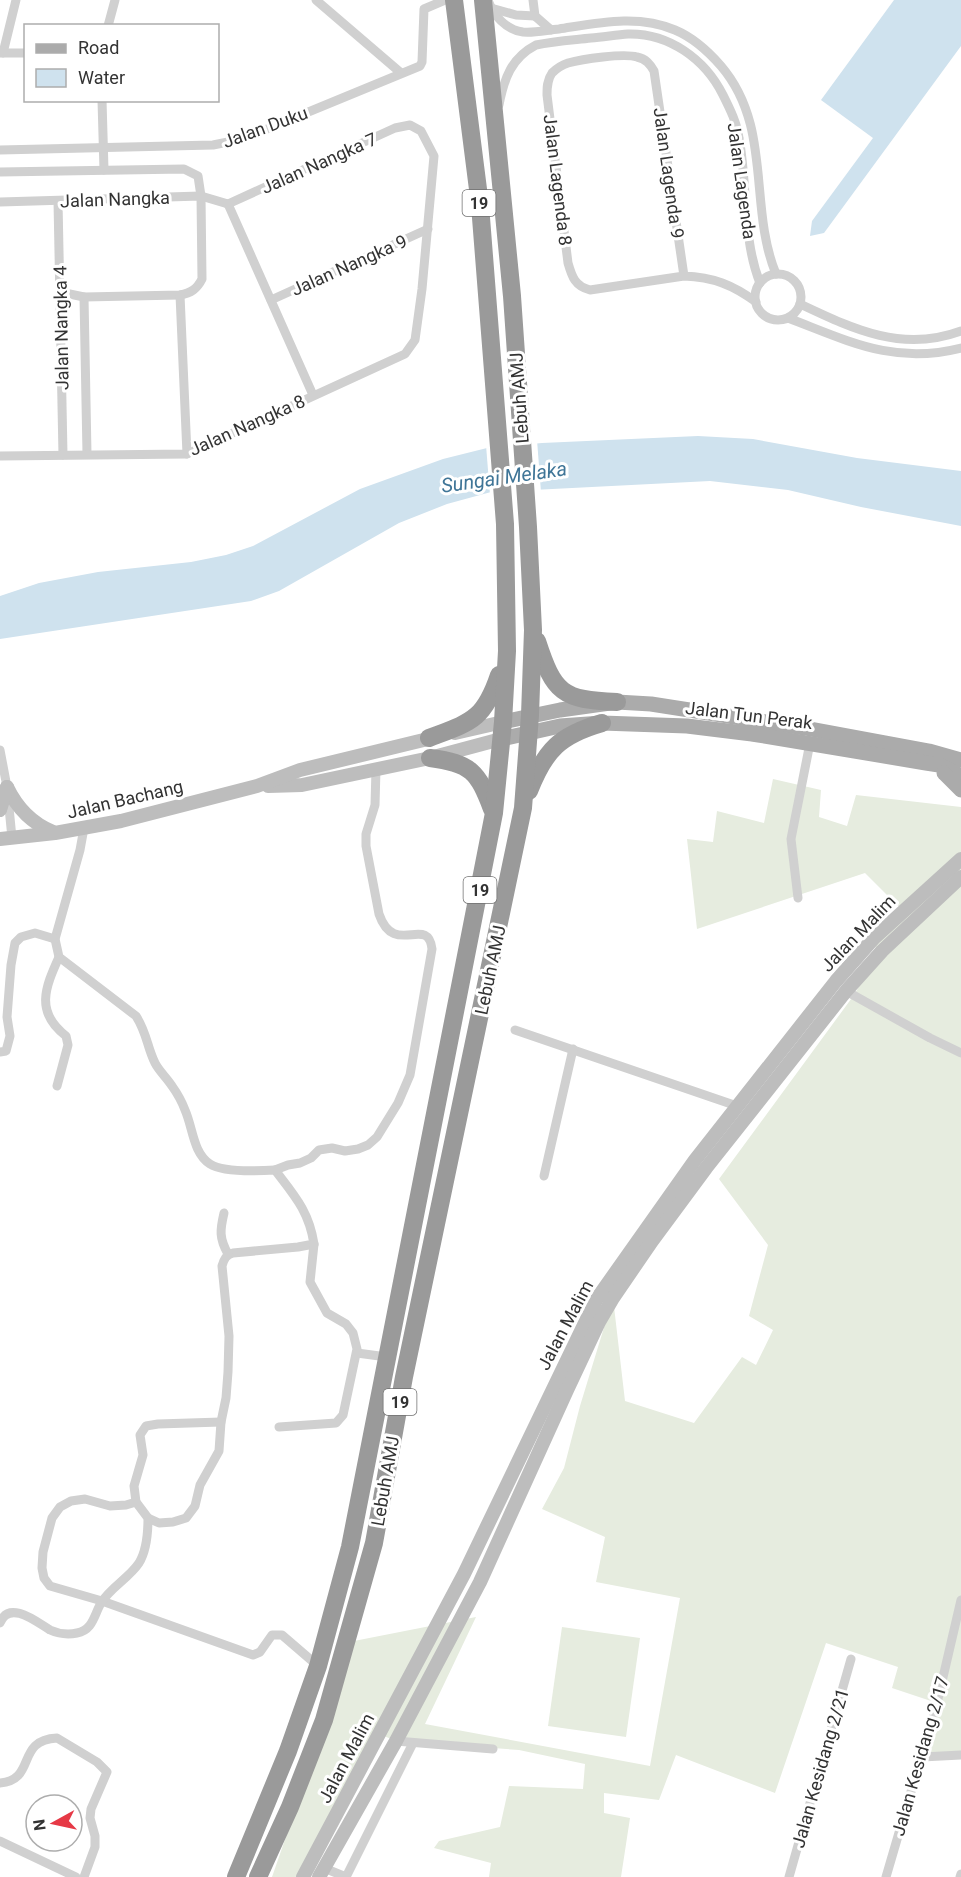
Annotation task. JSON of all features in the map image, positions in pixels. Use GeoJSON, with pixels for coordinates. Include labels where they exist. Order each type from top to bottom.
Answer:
{"type":"FeatureCollection","features":[{"type":"Feature","properties":{"kind":"highway","name":"Lebuh AMJ"},"geometry":{"type":"LineString","coordinates":[[236,1877],[288,1751],[318,1666],[350,1547],[440,1098],[494,813],[507,651],[506,530],[480,205],[454,0]]}},
{"type":"Feature","properties":{"kind":"highway","name":"Lebuh AMJ"},"geometry":{"type":"LineString","coordinates":[[258,1877],[290,1807],[324,1720],[374,1543],[404,1377],[523,808],[533,630],[519,403],[487,3]]}},
{"type":"Feature","properties":{"kind":"highway"},"geometry":{"type":"LineString","coordinates":[[533,630],[548,670],[560,689],[569,696],[581,699],[617,702]]}},
{"type":"Feature","properties":{"kind":"highway"},"geometry":{"type":"LineString","coordinates":[[429,738],[465,724],[476,718],[485,708],[492,696],[507,651]]}},
{"type":"Feature","properties":{"kind":"highway"},"geometry":{"type":"LineString","coordinates":[[523,808],[541,764],[551,749],[565,737],[580,729],[602,723]]}},
{"type":"Feature","properties":{"kind":"highway"},"geometry":{"type":"LineString","coordinates":[[430,758],[457,764],[475,774],[482,784],[494,813]]}},
{"type":"Feature","properties":{"kind":"main road","name":"Jalan Tun Perak"},"geometry":{"type":"LineString","coordinates":[[529,724],[617,702],[651,704],[929,751],[961,760]]}},
{"type":"Feature","properties":{"kind":"main road","name":"Jalan Tun Perak"},"geometry":{"type":"LineString","coordinates":[[529,724],[560,726],[602,723],[687,726],[810,742],[939,765],[961,776]]}},
{"type":"Feature","properties":{"kind":"main road"},"geometry":{"type":"LineString","coordinates":[[502,731],[529,724]]}},
{"type":"Feature","properties":{"kind":"main road","name":"Jalan Bachang"},"geometry":{"type":"LineString","coordinates":[[6,838],[55,833],[121,821],[256,786],[300,770],[429,738],[502,731]]}},
{"type":"Feature","properties":{"kind":"main road","name":"Jalan Bachang"},"geometry":{"type":"LineString","coordinates":[[256,786],[302,785],[430,758],[502,731]]}},
{"type":"Feature","properties":{"kind":"main road"},"geometry":{"type":"LineString","coordinates":[[926,763],[944,772],[961,790]]}},
{"type":"Feature","properties":{"kind":"main road"},"geometry":{"type":"LineString","coordinates":[[0,810],[7,787]]}},
{"type":"Feature","properties":{"kind":"main road"},"geometry":{"type":"LineString","coordinates":[[7,787],[15,803],[24,813],[39,825],[55,833]]}},
{"type":"Feature","properties":{"kind":"main road","name":"Jalan Malim"},"geometry":{"type":"LineString","coordinates":[[303,1877],[464,1574],[596,1300],[633,1244],[737,1106],[836,981],[903,910],[961,859]]}},
{"type":"Feature","properties":{"kind":"main road","name":"Jalan Malim"},"geometry":{"type":"LineString","coordinates":[[321,1873],[396,1741],[480,1582],[567,1390],[613,1298],[706,1168],[846,991],[882,951],[961,877]]}},
{"type":"Feature","properties":{"kind":"street"},"geometry":{"type":"LineString","coordinates":[[16,0],[2,53],[24,53]]}},
{"type":"Feature","properties":{"kind":"street"},"geometry":{"type":"LineString","coordinates":[[109,24],[115,0]]}},
{"type":"Feature","properties":{"kind":"street"},"geometry":{"type":"LineString","coordinates":[[316,0],[401,73]]}},
{"type":"Feature","properties":{"kind":"street","name":"Jalan Duku"},"geometry":{"type":"LineString","coordinates":[[0,150],[213,146],[228,143],[420,66],[424,9],[445,0]]}},
{"type":"Feature","properties":{"kind":"street"},"geometry":{"type":"LineString","coordinates":[[533,0],[535,16]]}},
{"type":"Feature","properties":{"kind":"street"},"geometry":{"type":"LineString","coordinates":[[487,3],[516,15],[535,16],[551,30]]}},
{"type":"Feature","properties":{"kind":"street","name":"Jalan Lagenda"},"geometry":{"type":"LineString","coordinates":[[487,3],[505,25],[521,32],[610,22],[655,23],[696,41],[711,54],[729,75],[745,104],[752,129],[768,251],[777,274]]}},
{"type":"Feature","properties":{"kind":"street","name":"Jalan Lagenda"},"geometry":{"type":"LineString","coordinates":[[496,122],[504,81],[511,67],[526,50],[536,45],[629,34],[650,36],[688,53],[703,65],[718,84],[737,128],[752,261],[760,283]]}},
{"type":"Feature","properties":{"kind":"street","name":"Jalan Lagenda 8"},"geometry":{"type":"LineString","coordinates":[[654,71],[648,61],[625,56],[567,63],[550,75],[547,86],[548,107],[568,263],[576,283],[590,290],[684,276]]}},
{"type":"Feature","properties":{"kind":"street","name":"Jalan Lagenda 9"},"geometry":{"type":"LineString","coordinates":[[654,71],[684,276]]}},
{"type":"Feature","properties":{"kind":"street"},"geometry":{"type":"LineString","coordinates":[[102,102],[104,170]]}},
{"type":"Feature","properties":{"kind":"street","name":"Jalan Nangka 7"},"geometry":{"type":"LineString","coordinates":[[228,204],[395,128],[410,126],[421,131],[434,156],[428,229]]}},
{"type":"Feature","properties":{"kind":"street"},"geometry":{"type":"LineString","coordinates":[[0,172],[184,169],[198,176],[201,196],[202,279],[198,288],[184,294],[84,297],[60,292]]}},
{"type":"Feature","properties":{"kind":"street","name":"Jalan Nangka"},"geometry":{"type":"LineString","coordinates":[[0,202],[201,196],[228,204]]}},
{"type":"Feature","properties":{"kind":"street","name":"Jalan Nangka 4"},"geometry":{"type":"LineString","coordinates":[[58,201],[63,455]]}},
{"type":"Feature","properties":{"kind":"street"},"geometry":{"type":"LineString","coordinates":[[228,204],[314,395]]}},
{"type":"Feature","properties":{"kind":"street","name":"Jalan Nangka 9"},"geometry":{"type":"LineString","coordinates":[[271,300],[428,229]]}},
{"type":"Feature","properties":{"kind":"street","name":"Jalan Nangka 8"},"geometry":{"type":"LineString","coordinates":[[0,456],[187,454],[405,354],[415,340],[428,229]]}},
{"type":"Feature","properties":{"kind":"street"},"geometry":{"type":"LineString","coordinates":[[770,275],[788,276],[800,291],[800,304],[797,310],[782,320],[770,318],[760,312],[755,295],[760,283],[770,275]]}},
{"type":"Feature","properties":{"kind":"street"},"geometry":{"type":"LineString","coordinates":[[684,276],[711,278],[727,284],[756,302]]}},
{"type":"Feature","properties":{"kind":"street"},"geometry":{"type":"LineString","coordinates":[[184,294],[187,454]]}},
{"type":"Feature","properties":{"kind":"street"},"geometry":{"type":"LineString","coordinates":[[84,297],[87,454]]}},
{"type":"Feature","properties":{"kind":"street"},"geometry":{"type":"LineString","coordinates":[[800,304],[845,326],[895,340],[916,341],[939,338],[961,331]]}},
{"type":"Feature","properties":{"kind":"street"},"geometry":{"type":"LineString","coordinates":[[788,318],[866,347],[896,353],[919,355],[961,348]]}},
{"type":"Feature","properties":{"kind":"street"},"geometry":{"type":"LineString","coordinates":[[798,898],[791,839],[810,742]]}},
{"type":"Feature","properties":{"kind":"street"},"geometry":{"type":"LineString","coordinates":[[0,750],[7,787],[6,838]]}},
{"type":"Feature","properties":{"kind":"street"},"geometry":{"type":"LineString","coordinates":[[59,957],[136,1016],[144,1028],[155,1064],[172,1086],[185,1111],[195,1144],[210,1164],[226,1169],[275,1170],[311,1158],[319,1150],[332,1148],[345,1151],[368,1145],[377,1137],[398,1103],[410,1075],[432,949],[428,936],[394,935],[382,924],[366,846],[366,834],[375,805],[376,769]]}},
{"type":"Feature","properties":{"kind":"street"},"geometry":{"type":"LineString","coordinates":[[57,1086],[68,1046],[66,1036],[54,1027],[45,1003],[47,983],[59,957],[55,939],[84,828]]}},
{"type":"Feature","properties":{"kind":"street"},"geometry":{"type":"LineString","coordinates":[[0,1052],[6,1051],[9,1045],[7,1017],[15,943],[21,937],[35,933],[55,939]]}},
{"type":"Feature","properties":{"kind":"street"},"geometry":{"type":"LineString","coordinates":[[846,991],[961,1053]]}},
{"type":"Feature","properties":{"kind":"street"},"geometry":{"type":"LineString","coordinates":[[515,1030],[737,1106]]}},
{"type":"Feature","properties":{"kind":"street"},"geometry":{"type":"LineString","coordinates":[[544,1176],[573,1049]]}},
{"type":"Feature","properties":{"kind":"street"},"geometry":{"type":"LineString","coordinates":[[275,1170],[308,1216],[314,1244],[310,1282],[327,1313],[346,1324],[353,1333],[357,1353],[340,1420],[330,1424],[279,1427]]}},
{"type":"Feature","properties":{"kind":"street"},"geometry":{"type":"LineString","coordinates":[[221,1422],[146,1426],[140,1435],[143,1455],[134,1486],[136,1502],[148,1518],[159,1522],[173,1522],[186,1518],[195,1506],[200,1485],[219,1451],[221,1422],[226,1398],[229,1336],[222,1266],[228,1254],[220,1232],[224,1213]]}},
{"type":"Feature","properties":{"kind":"street"},"geometry":{"type":"LineString","coordinates":[[228,1254],[314,1244]]}},
{"type":"Feature","properties":{"kind":"street"},"geometry":{"type":"LineString","coordinates":[[357,1353],[387,1358]]}},
{"type":"Feature","properties":{"kind":"street"},"geometry":{"type":"LineString","coordinates":[[136,1502],[110,1506],[86,1499],[71,1501],[60,1508],[52,1518],[44,1552],[42,1568],[44,1578],[50,1586],[102,1601],[253,1655],[260,1652],[272,1635],[282,1635],[318,1666]]}},
{"type":"Feature","properties":{"kind":"street"},"geometry":{"type":"LineString","coordinates":[[0,1623],[9,1613],[33,1618],[51,1631],[62,1634],[84,1632],[92,1625],[102,1601],[140,1562],[148,1531],[148,1518]]}},
{"type":"Feature","properties":{"kind":"street","name":"Jalan Kesidang 2/17"},"geometry":{"type":"LineString","coordinates":[[886,1877],[937,1703],[961,1600]]}},
{"type":"Feature","properties":{"kind":"street","name":"Jalan Kesidang 2/21"},"geometry":{"type":"LineString","coordinates":[[789,1877],[851,1659]]}},
{"type":"Feature","properties":{"kind":"street"},"geometry":{"type":"LineString","coordinates":[[0,1783],[15,1779],[36,1743],[57,1738],[97,1762],[107,1772],[91,1809],[90,1818],[95,1836],[95,1847],[84,1877]]}},
{"type":"Feature","properties":{"kind":"street"},"geometry":{"type":"LineString","coordinates":[[396,1741],[493,1749]]}},
{"type":"Feature","properties":{"kind":"street"},"geometry":{"type":"LineString","coordinates":[[321,1873],[346,1876],[413,1743]]}},
{"type":"Feature","properties":{"kind":"street"},"geometry":{"type":"LineString","coordinates":[[922,1757],[961,1755]]}},
{"type":"Feature","properties":{"kind":"street"},"geometry":{"type":"LineString","coordinates":[[0,1841],[75,1877]]}},
{"type":"Feature","properties":{"kind":"shaded area"},"geometry":{"type":"Polygon","coordinates":[[[773,779],[821,790],[819,817],[847,826],[856,795],[961,807],[961,1755],[922,1757],[937,1703],[892,1688],[898,1667],[826,1643],[775,1793],[676,1755],[659,1800],[604,1793],[604,1813],[630,1818],[621,1877],[489,1877],[491,1863],[434,1848],[439,1841],[500,1827],[509,1786],[583,1789],[585,1764],[519,1750],[396,1741],[379,1734],[299,1877],[272,1877],[354,1641],[476,1617],[425,1724],[650,1766],[680,1598],[596,1582],[605,1537],[542,1509],[564,1468],[613,1298],[625,1401],[694,1423],[742,1357],[756,1365],[773,1330],[749,1316],[768,1245],[719,1179],[854,995],[877,956],[874,938],[903,911],[865,873],[697,929],[687,839],[713,842],[717,811],[764,823],[773,779]]]}},
{"type":"Feature","properties":{"kind":"shaded area"},"geometry":{"type":"Polygon","coordinates":[[[562,1627],[640,1638],[626,1737],[548,1726],[562,1627]]]}},
{"type":"Feature","properties":{"kind":"water"},"geometry":{"type":"Polygon","coordinates":[[[894,0],[961,0],[961,46],[824,233],[810,236],[812,221],[873,138],[821,100],[894,0]]]}},
{"type":"Feature","properties":{"kind":"water","name":"Sungai Melaka"},"geometry":{"type":"Polygon","coordinates":[[[698,436],[753,439],[857,458],[961,471],[961,526],[788,490],[710,481],[491,492],[447,504],[399,523],[279,591],[251,601],[0,639],[0,596],[39,583],[98,572],[191,562],[226,555],[253,546],[360,489],[443,459],[487,448],[542,443],[698,436]]]}},
{"type":"Feature","properties":{"kind":"pier"},"geometry":{"type":"Polygon","coordinates":[[[537,440],[541,492],[490,495],[486,445],[537,440]]]}}]}
